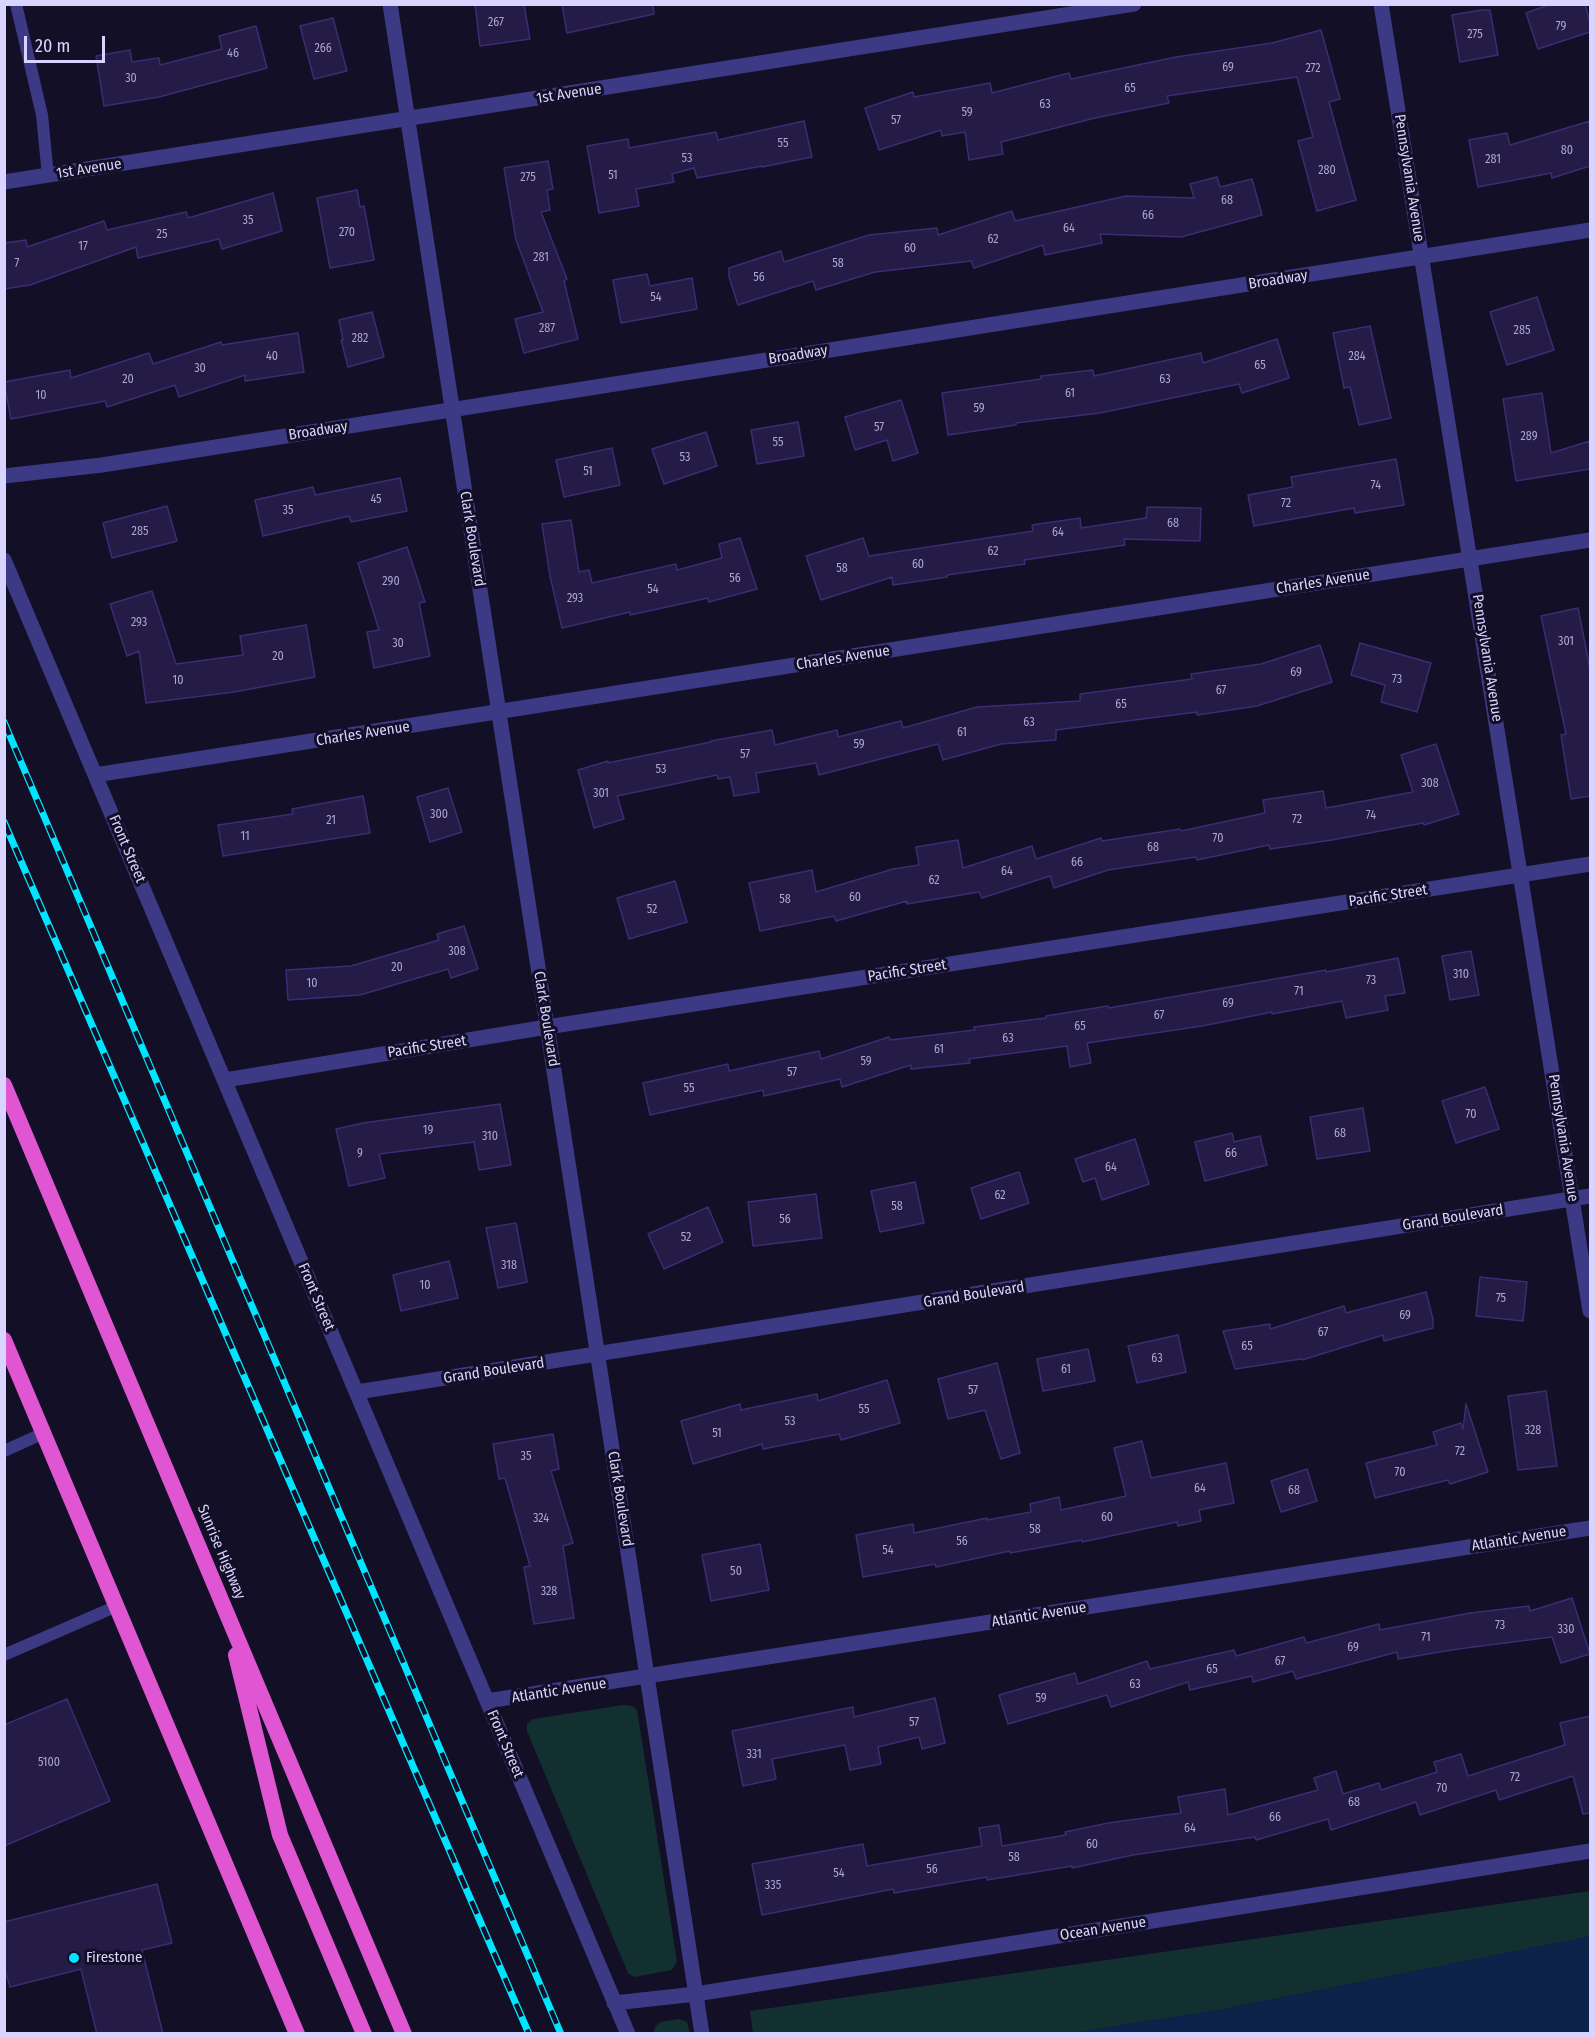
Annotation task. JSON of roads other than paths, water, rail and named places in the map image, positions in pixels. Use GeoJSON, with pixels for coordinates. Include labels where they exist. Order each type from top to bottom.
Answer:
{"type":"FeatureCollection","features":[{"type":"Feature","properties":{"kind":"highway","name":"Sunrise Highway"},"geometry":{"type":"LineString","coordinates":[[4,1085],[404,2034]]}},
{"type":"Feature","properties":{"kind":"highway"},"geometry":{"type":"LineString","coordinates":[[4,1340],[297,2034]]}},
{"type":"Feature","properties":{"kind":"highway"},"geometry":{"type":"LineString","coordinates":[[224,1606],[280,1835],[364,2034]]}},
{"type":"Feature","properties":{"kind":"street","name":"Clark Boulevard"},"geometry":{"type":"LineString","coordinates":[[390,4],[702,2034]]}},
{"type":"Feature","properties":{"kind":"street","name":"1st Avenue"},"geometry":{"type":"LineString","coordinates":[[4,182],[1134,4]]}},
{"type":"Feature","properties":{"kind":"street","name":"Pennsylvania Avenue"},"geometry":{"type":"LineString","coordinates":[[1381,4],[1522,874],[1590,1311]]}},
{"type":"Feature","properties":{"kind":"street","name":"Broadway"},"geometry":{"type":"LineString","coordinates":[[4,476],[102,465],[1590,230]]}},
{"type":"Feature","properties":{"kind":"street","name":"Charles Avenue"},"geometry":{"type":"LineString","coordinates":[[95,775],[1590,540]]}},
{"type":"Feature","properties":{"kind":"street","name":"Front Street"},"geometry":{"type":"LineString","coordinates":[[4,560],[628,2034]]}},
{"type":"Feature","properties":{"kind":"street","name":"Pacific Street"},"geometry":{"type":"LineString","coordinates":[[225,1080],[1590,864]]}},
{"type":"Feature","properties":{"kind":"street","name":"Grand Boulevard"},"geometry":{"type":"LineString","coordinates":[[357,1392],[1590,1196]]}},
{"type":"Feature","properties":{"kind":"street","name":"Atlantic Avenue"},"geometry":{"type":"LineString","coordinates":[[487,1701],[1590,1528]]}},
{"type":"Feature","properties":{"kind":"street","name":"Ocean Avenue"},"geometry":{"type":"LineString","coordinates":[[615,2003],[696,1994],[1590,1851]]}},
{"type":"Feature","properties":{"kind":"lane"},"geometry":{"type":"LineString","coordinates":[[16,4],[42,115],[48,176]]}},
{"type":"Feature","properties":{"kind":"lane"},"geometry":{"type":"LineString","coordinates":[[4,1451],[44,1433]]}},
{"type":"Feature","properties":{"kind":"lane"},"geometry":{"type":"LineString","coordinates":[[4,1655],[117,1606]]}},
{"type":"Feature","properties":{"kind":"water"},"geometry":{"type":"Polygon","coordinates":[[[1590,1936],[1590,2033],[1071,2033],[1222,2009],[1590,1936]]]}},
{"type":"Feature","properties":{"kind":"railway"},"geometry":{"type":"LineString","coordinates":[[4,722],[561,2034]]}},
{"type":"Feature","properties":{"kind":"railway"},"geometry":{"type":"LineString","coordinates":[[4,822],[529,2034]]}},
{"type":"Feature","properties":{"kind":"place","name":"Firestone"},"geometry":{"type":"Point","coordinates":[74,1958]}}]}
